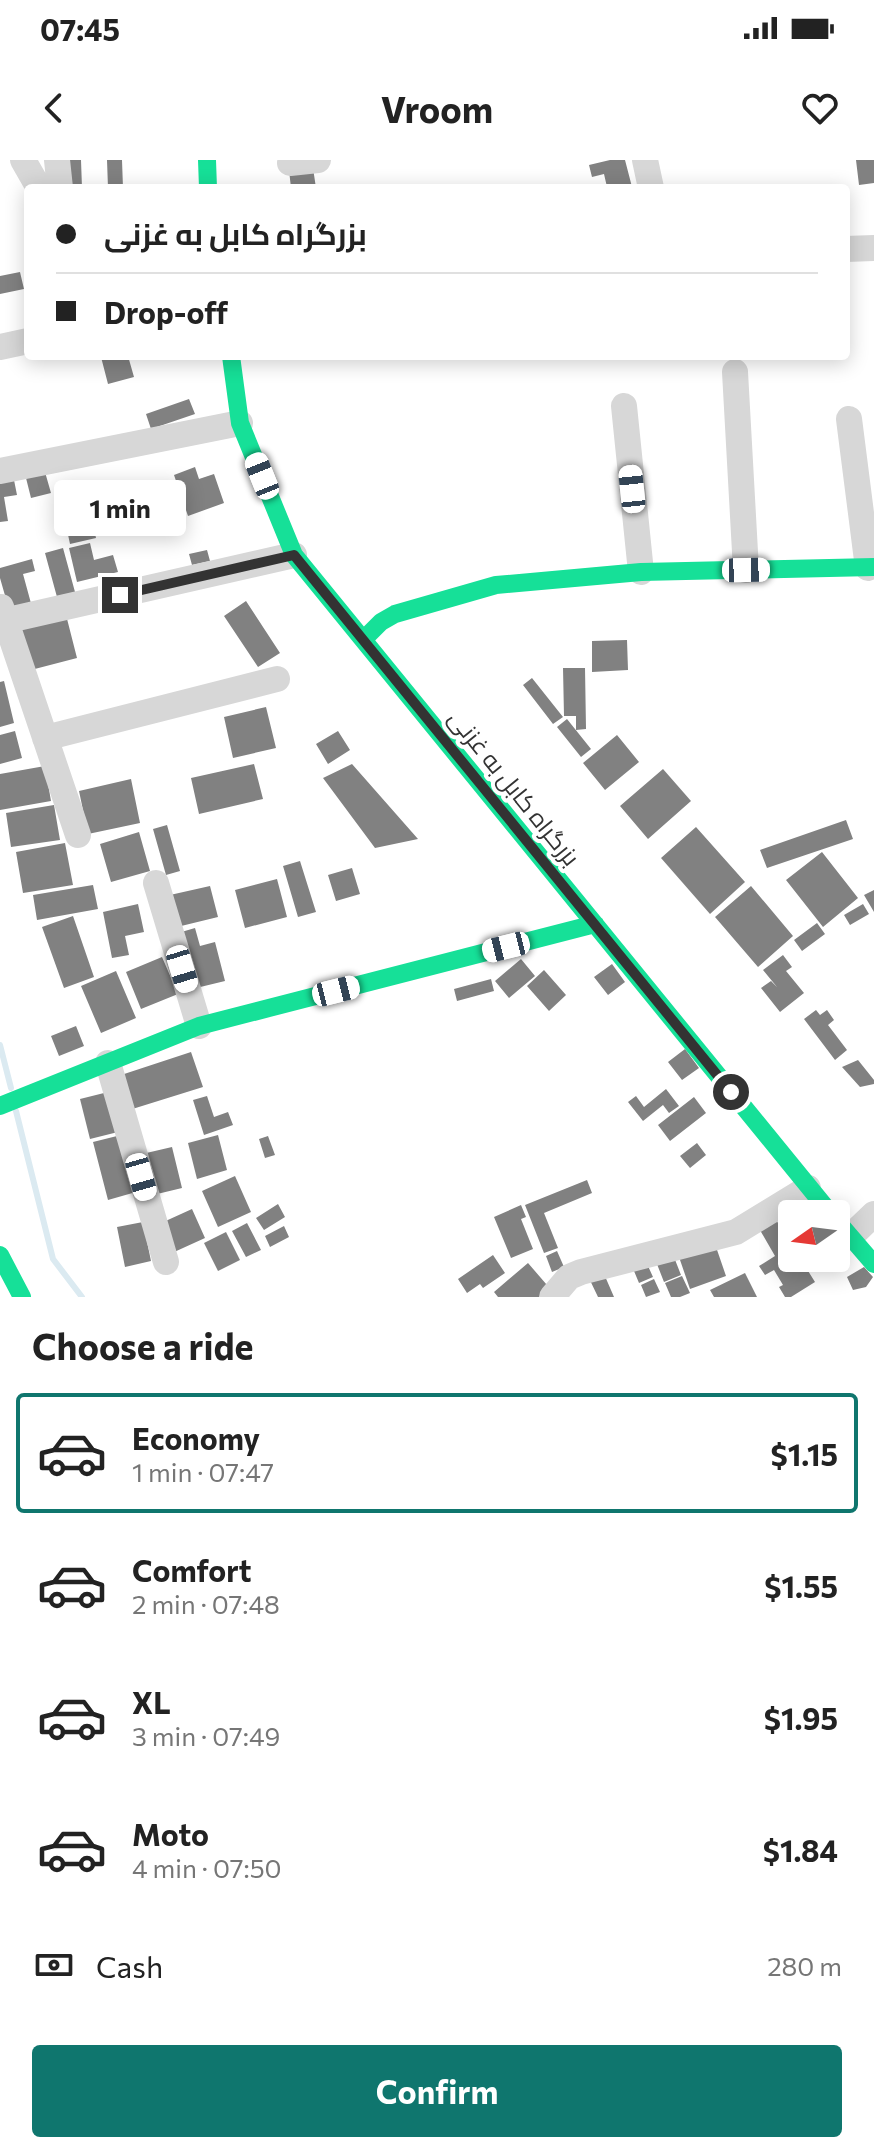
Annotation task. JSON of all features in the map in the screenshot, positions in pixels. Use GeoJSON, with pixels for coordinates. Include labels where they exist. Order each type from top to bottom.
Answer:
{"type":"FeatureCollection","features":[{"type":"Feature","properties":{"kind":"main road"},"geometry":{"type":"LineString","coordinates":[[207,160],[208,184]]}},
{"type":"Feature","properties":{"kind":"main road","name":"بزرگراه کابل به غزنی"},"geometry":{"type":"LineString","coordinates":[[232,360],[240,423],[294,555],[819,1200]]}},
{"type":"Feature","properties":{"kind":"main road"},"geometry":{"type":"LineString","coordinates":[[364,639],[381,622],[395,614],[496,585],[641,572],[871,567]]}},
{"type":"Feature","properties":{"kind":"main road"},"geometry":{"type":"LineString","coordinates":[[0,1106],[199,1026],[595,924]]}},
{"type":"Feature","properties":{"kind":"main road"},"geometry":{"type":"LineString","coordinates":[[850,1236],[874,1264]]}},
{"type":"Feature","properties":{"kind":"main road"},"geometry":{"type":"LineString","coordinates":[[0,1255],[22,1297]]}},
{"type":"Feature","properties":{"kind":"street"},"geometry":{"type":"LineString","coordinates":[[23,160],[37,184]]}},
{"type":"Feature","properties":{"kind":"street"},"geometry":{"type":"LineString","coordinates":[[57,160],[60,184]]}},
{"type":"Feature","properties":{"kind":"street"},"geometry":{"type":"LineString","coordinates":[[290,163],[318,160]]}},
{"type":"Feature","properties":{"kind":"street"},"geometry":{"type":"LineString","coordinates":[[645,160],[650,184]]}},
{"type":"Feature","properties":{"kind":"street"},"geometry":{"type":"LineString","coordinates":[[850,249],[874,248]]}},
{"type":"Feature","properties":{"kind":"street"},"geometry":{"type":"LineString","coordinates":[[0,347],[24,342]]}},
{"type":"Feature","properties":{"kind":"street"},"geometry":{"type":"LineString","coordinates":[[735,372],[746,570]]}},
{"type":"Feature","properties":{"kind":"street"},"geometry":{"type":"LineString","coordinates":[[624,406],[641,572]]}},
{"type":"Feature","properties":{"kind":"street"},"geometry":{"type":"LineString","coordinates":[[849,419],[871,567]]}},
{"type":"Feature","properties":{"kind":"street"},"geometry":{"type":"LineString","coordinates":[[0,471],[240,423]]}},
{"type":"Feature","properties":{"kind":"street"},"geometry":{"type":"LineString","coordinates":[[78,835],[2,613],[294,555]]}},
{"type":"Feature","properties":{"kind":"street"},"geometry":{"type":"LineString","coordinates":[[45,738],[277,679]]}},
{"type":"Feature","properties":{"kind":"street"},"geometry":{"type":"LineString","coordinates":[[156,883],[199,1026]]}},
{"type":"Feature","properties":{"kind":"street"},"geometry":{"type":"LineString","coordinates":[[98,1066],[166,1262]]}},
{"type":"Feature","properties":{"kind":"street"},"geometry":{"type":"LineString","coordinates":[[552,1297],[569,1277],[581,1272],[736,1232],[808,1188]]}},
{"type":"Feature","properties":{"kind":"street"},"geometry":{"type":"LineString","coordinates":[[850,1225],[874,1214]]}},
{"type":"Feature","properties":{"kind":"building"},"geometry":{"type":"Polygon","coordinates":[[[63,160],[81,160],[82,184],[64,184],[63,160]]]}},
{"type":"Feature","properties":{"kind":"building"},"geometry":{"type":"Polygon","coordinates":[[[107,160],[122,160],[123,184],[108,184],[107,160]]]}},
{"type":"Feature","properties":{"kind":"building"},"geometry":{"type":"Polygon","coordinates":[[[625,160],[631,184],[606,184],[604,174],[592,177],[589,165],[625,160]]]}},
{"type":"Feature","properties":{"kind":"building"},"geometry":{"type":"Polygon","coordinates":[[[856,160],[874,160],[874,183],[859,185],[856,160]]]}},
{"type":"Feature","properties":{"kind":"building"},"geometry":{"type":"Polygon","coordinates":[[[313,168],[315,184],[291,184],[289,170],[313,168]]]}},
{"type":"Feature","properties":{"kind":"building"},"geometry":{"type":"Polygon","coordinates":[[[20,272],[24,289],[0,294],[0,276],[20,272]]]}},
{"type":"Feature","properties":{"kind":"building"},"geometry":{"type":"Polygon","coordinates":[[[102,360],[129,360],[134,377],[108,384],[102,360]]]}},
{"type":"Feature","properties":{"kind":"building"},"geometry":{"type":"Polygon","coordinates":[[[189,399],[195,414],[151,429],[146,414],[189,399]]]}},
{"type":"Feature","properties":{"kind":"building"},"geometry":{"type":"Polygon","coordinates":[[[195,467],[199,479],[214,474],[224,503],[188,516],[174,475],[195,467]]]}},
{"type":"Feature","properties":{"kind":"building"},"geometry":{"type":"Polygon","coordinates":[[[45,472],[51,493],[31,498],[26,478],[45,472]]]}},
{"type":"Feature","properties":{"kind":"building"},"geometry":{"type":"Polygon","coordinates":[[[14,480],[17,495],[4,497],[8,521],[0,522],[0,482],[14,480]]]}},
{"type":"Feature","properties":{"kind":"building"},"geometry":{"type":"Polygon","coordinates":[[[149,515],[152,527],[128,532],[125,520],[149,515]]]}},
{"type":"Feature","properties":{"kind":"building"},"geometry":{"type":"Polygon","coordinates":[[[93,524],[96,538],[70,544],[67,530],[93,524]]]}},
{"type":"Feature","properties":{"kind":"building"},"geometry":{"type":"Polygon","coordinates":[[[90,543],[94,560],[113,555],[118,572],[77,582],[69,548],[90,543]]]}},
{"type":"Feature","properties":{"kind":"building"},"geometry":{"type":"Polygon","coordinates":[[[63,548],[75,592],[57,597],[45,553],[63,548]]]}},
{"type":"Feature","properties":{"kind":"building"},"geometry":{"type":"Polygon","coordinates":[[[207,550],[210,561],[192,565],[189,554],[207,550]]]}},
{"type":"Feature","properties":{"kind":"building"},"geometry":{"type":"Polygon","coordinates":[[[32,559],[35,571],[23,574],[32,607],[10,613],[0,568],[32,559]]]}},
{"type":"Feature","properties":{"kind":"building"},"geometry":{"type":"Polygon","coordinates":[[[246,601],[280,653],[258,667],[224,616],[246,601]]]}},
{"type":"Feature","properties":{"kind":"building"},"geometry":{"type":"Polygon","coordinates":[[[65,611],[77,658],[27,671],[14,625],[65,611]]]}},
{"type":"Feature","properties":{"kind":"building"},"geometry":{"type":"Polygon","coordinates":[[[627,640],[628,670],[592,672],[592,641],[627,640]]]}},
{"type":"Feature","properties":{"kind":"building"},"geometry":{"type":"Polygon","coordinates":[[[563,668],[585,668],[586,729],[576,730],[576,716],[564,716],[563,668]]]}},
{"type":"Feature","properties":{"kind":"building"},"geometry":{"type":"Polygon","coordinates":[[[532,678],[563,717],[553,724],[523,685],[532,678]]]}},
{"type":"Feature","properties":{"kind":"building"},"geometry":{"type":"Polygon","coordinates":[[[4,681],[14,723],[0,727],[0,682],[4,681]]]}},
{"type":"Feature","properties":{"kind":"building"},"geometry":{"type":"Polygon","coordinates":[[[266,707],[276,748],[233,758],[224,717],[266,707]]]}},
{"type":"Feature","properties":{"kind":"building"},"geometry":{"type":"Polygon","coordinates":[[[567,719],[591,749],[581,757],[557,727],[567,719]]]}},
{"type":"Feature","properties":{"kind":"building"},"geometry":{"type":"Polygon","coordinates":[[[15,731],[22,758],[0,764],[0,735],[15,731]]]}},
{"type":"Feature","properties":{"kind":"building"},"geometry":{"type":"Polygon","coordinates":[[[338,731],[350,750],[328,764],[316,744],[338,731]]]}},
{"type":"Feature","properties":{"kind":"building"},"geometry":{"type":"Polygon","coordinates":[[[617,735],[639,762],[605,790],[583,763],[617,735]]]}},
{"type":"Feature","properties":{"kind":"building"},"geometry":{"type":"Polygon","coordinates":[[[254,764],[263,799],[199,814],[191,778],[254,764]]]}},
{"type":"Feature","properties":{"kind":"building"},"geometry":{"type":"Polygon","coordinates":[[[352,764],[418,839],[375,848],[323,778],[352,764]]]}},
{"type":"Feature","properties":{"kind":"building"},"geometry":{"type":"Polygon","coordinates":[[[45,766],[51,801],[0,810],[0,774],[45,766]]]}},
{"type":"Feature","properties":{"kind":"building"},"geometry":{"type":"Polygon","coordinates":[[[663,769],[691,801],[648,839],[620,806],[663,769]]]}},
{"type":"Feature","properties":{"kind":"building"},"geometry":{"type":"Polygon","coordinates":[[[131,779],[140,823],[88,834],[79,791],[131,779]]]}},
{"type":"Feature","properties":{"kind":"building"},"geometry":{"type":"Polygon","coordinates":[[[54,805],[60,840],[11,847],[6,813],[54,805]]]}},
{"type":"Feature","properties":{"kind":"building"},"geometry":{"type":"Polygon","coordinates":[[[846,820],[853,839],[767,868],[760,850],[846,820]]]}},
{"type":"Feature","properties":{"kind":"building"},"geometry":{"type":"Polygon","coordinates":[[[167,825],[180,871],[166,875],[153,829],[167,825]]]}},
{"type":"Feature","properties":{"kind":"building"},"geometry":{"type":"Polygon","coordinates":[[[696,827],[745,882],[710,914],[661,858],[696,827]]]}},
{"type":"Feature","properties":{"kind":"building"},"geometry":{"type":"Polygon","coordinates":[[[139,832],[150,871],[111,882],[100,844],[139,832]]]}},
{"type":"Feature","properties":{"kind":"building"},"geometry":{"type":"Polygon","coordinates":[[[65,843],[73,885],[23,893],[16,852],[65,843]]]}},
{"type":"Feature","properties":{"kind":"building"},"geometry":{"type":"Polygon","coordinates":[[[822,852],[858,898],[823,927],[786,880],[822,852]]]}},
{"type":"Feature","properties":{"kind":"building"},"geometry":{"type":"Polygon","coordinates":[[[300,861],[316,912],[298,917],[283,866],[300,861]]]}},
{"type":"Feature","properties":{"kind":"building"},"geometry":{"type":"Polygon","coordinates":[[[352,868],[360,894],[336,901],[328,875],[352,868]]]}},
{"type":"Feature","properties":{"kind":"building"},"geometry":{"type":"Polygon","coordinates":[[[277,879],[287,917],[245,928],[235,890],[277,879]]]}},
{"type":"Feature","properties":{"kind":"building"},"geometry":{"type":"Polygon","coordinates":[[[93,885],[98,909],[37,920],[33,895],[93,885]]]}},
{"type":"Feature","properties":{"kind":"building"},"geometry":{"type":"Polygon","coordinates":[[[210,886],[218,917],[177,927],[170,895],[210,886]]]}},
{"type":"Feature","properties":{"kind":"building"},"geometry":{"type":"Polygon","coordinates":[[[751,886],[793,936],[758,967],[715,917],[751,886]]]}},
{"type":"Feature","properties":{"kind":"building"},"geometry":{"type":"Polygon","coordinates":[[[874,890],[874,912],[864,895],[874,890]]]}},
{"type":"Feature","properties":{"kind":"building"},"geometry":{"type":"Polygon","coordinates":[[[138,904],[144,932],[125,936],[129,955],[112,958],[103,912],[138,904]]]}},
{"type":"Feature","properties":{"kind":"building"},"geometry":{"type":"Polygon","coordinates":[[[863,904],[869,914],[850,925],[844,915],[863,904]]]}},
{"type":"Feature","properties":{"kind":"building"},"geometry":{"type":"Polygon","coordinates":[[[73,916],[94,977],[64,988],[42,927],[73,916]]]}},
{"type":"Feature","properties":{"kind":"building"},"geometry":{"type":"Polygon","coordinates":[[[817,923],[825,934],[802,951],[794,940],[817,923]]]}},
{"type":"Feature","properties":{"kind":"building"},"geometry":{"type":"Polygon","coordinates":[[[195,928],[200,946],[215,942],[225,981],[192,989],[178,933],[195,928]]]}},
{"type":"Feature","properties":{"kind":"building"},"geometry":{"type":"Polygon","coordinates":[[[783,955],[792,967],[786,971],[804,993],[780,1012],[761,988],[771,981],[777,987],[763,970],[783,955]]]}},
{"type":"Feature","properties":{"kind":"building"},"geometry":{"type":"Polygon","coordinates":[[[162,957],[178,994],[141,1009],[126,972],[162,957]]]}},
{"type":"Feature","properties":{"kind":"building"},"geometry":{"type":"Polygon","coordinates":[[[521,959],[535,976],[509,998],[495,981],[521,959]]]}},
{"type":"Feature","properties":{"kind":"building"},"geometry":{"type":"Polygon","coordinates":[[[612,964],[625,982],[608,995],[594,977],[612,964]]]}},
{"type":"Feature","properties":{"kind":"building"},"geometry":{"type":"Polygon","coordinates":[[[544,970],[566,995],[549,1011],[527,986],[544,970]]]}},
{"type":"Feature","properties":{"kind":"building"},"geometry":{"type":"Polygon","coordinates":[[[116,971],[136,1018],[101,1033],[81,986],[116,971]]]}},
{"type":"Feature","properties":{"kind":"building"},"geometry":{"type":"Polygon","coordinates":[[[491,979],[494,991],[457,1001],[454,989],[491,979]]]}},
{"type":"Feature","properties":{"kind":"building"},"geometry":{"type":"Polygon","coordinates":[[[816,1010],[820,1015],[827,1010],[834,1020],[828,1025],[847,1050],[835,1060],[804,1019],[816,1010]]]}},
{"type":"Feature","properties":{"kind":"building"},"geometry":{"type":"Polygon","coordinates":[[[76,1026],[84,1046],[59,1056],[51,1036],[76,1026]]]}},
{"type":"Feature","properties":{"kind":"building"},"geometry":{"type":"Polygon","coordinates":[[[685,1049],[699,1068],[682,1080],[668,1062],[685,1049]]]}},
{"type":"Feature","properties":{"kind":"building"},"geometry":{"type":"Polygon","coordinates":[[[191,1052],[203,1087],[126,1111],[115,1077],[191,1052]]]}},
{"type":"Feature","properties":{"kind":"building"},"geometry":{"type":"Polygon","coordinates":[[[858,1060],[874,1084],[860,1087],[842,1067],[858,1060]]]}},
{"type":"Feature","properties":{"kind":"building"},"geometry":{"type":"Polygon","coordinates":[[[666,1089],[679,1106],[669,1113],[663,1105],[643,1121],[628,1102],[636,1096],[644,1107],[666,1089]]]}},
{"type":"Feature","properties":{"kind":"building"},"geometry":{"type":"Polygon","coordinates":[[[112,1091],[122,1131],[90,1139],[80,1099],[112,1091]]]}},
{"type":"Feature","properties":{"kind":"building"},"geometry":{"type":"Polygon","coordinates":[[[207,1096],[214,1117],[228,1112],[233,1125],[204,1135],[193,1100],[207,1096]]]}},
{"type":"Feature","properties":{"kind":"building"},"geometry":{"type":"Polygon","coordinates":[[[694,1097],[706,1113],[670,1141],[658,1125],[694,1097]]]}},
{"type":"Feature","properties":{"kind":"building"},"geometry":{"type":"Polygon","coordinates":[[[121,1135],[136,1192],[108,1200],[93,1142],[121,1135]]]}},
{"type":"Feature","properties":{"kind":"building"},"geometry":{"type":"Polygon","coordinates":[[[218,1135],[227,1170],[197,1179],[188,1143],[218,1135]]]}},
{"type":"Feature","properties":{"kind":"building"},"geometry":{"type":"Polygon","coordinates":[[[268,1136],[275,1155],[265,1158],[259,1139],[268,1136]]]}},
{"type":"Feature","properties":{"kind":"building"},"geometry":{"type":"Polygon","coordinates":[[[697,1143],[706,1155],[690,1168],[680,1156],[697,1143]]]}},
{"type":"Feature","properties":{"kind":"building"},"geometry":{"type":"Polygon","coordinates":[[[172,1147],[182,1188],[153,1195],[142,1154],[172,1147]]]}},
{"type":"Feature","properties":{"kind":"building"},"geometry":{"type":"Polygon","coordinates":[[[235,1176],[251,1212],[218,1227],[202,1191],[235,1176]]]}},
{"type":"Feature","properties":{"kind":"building"},"geometry":{"type":"Polygon","coordinates":[[[587,1180],[592,1193],[544,1213],[558,1248],[544,1253],[525,1205],[587,1180]]]}},
{"type":"Feature","properties":{"kind":"building"},"geometry":{"type":"Polygon","coordinates":[[[278,1204],[285,1217],[264,1230],[256,1218],[278,1204]]]}},
{"type":"Feature","properties":{"kind":"building"},"geometry":{"type":"Polygon","coordinates":[[[521,1205],[526,1217],[521,1219],[533,1249],[511,1258],[494,1217],[521,1205]]]}},
{"type":"Feature","properties":{"kind":"building"},"geometry":{"type":"Polygon","coordinates":[[[192,1209],[205,1238],[172,1253],[159,1224],[192,1209]]]}},
{"type":"Feature","properties":{"kind":"building"},"geometry":{"type":"Polygon","coordinates":[[[773,1215],[778,1223],[778,1272],[809,1272],[815,1282],[791,1297],[785,1297],[779,1287],[783,1285],[774,1270],[765,1275],[759,1266],[775,1256],[757,1225],[773,1215]]]}},
{"type":"Feature","properties":{"kind":"building"},"geometry":{"type":"Polygon","coordinates":[[[143,1222],[151,1261],[125,1267],[117,1227],[143,1222]]]}},
{"type":"Feature","properties":{"kind":"building"},"geometry":{"type":"Polygon","coordinates":[[[247,1223],[261,1250],[246,1257],[232,1231],[247,1223]]]}},
{"type":"Feature","properties":{"kind":"building"},"geometry":{"type":"Polygon","coordinates":[[[284,1226],[289,1237],[270,1247],[265,1236],[284,1226]]]}},
{"type":"Feature","properties":{"kind":"building"},"geometry":{"type":"Polygon","coordinates":[[[226,1232],[240,1260],[218,1271],[204,1243],[226,1232]]]}},
{"type":"Feature","properties":{"kind":"building"},"geometry":{"type":"Polygon","coordinates":[[[715,1244],[726,1276],[690,1289],[679,1257],[715,1244]]]}},
{"type":"Feature","properties":{"kind":"building"},"geometry":{"type":"Polygon","coordinates":[[[557,1251],[564,1267],[552,1272],[546,1256],[557,1251]]]}},
{"type":"Feature","properties":{"kind":"building"},"geometry":{"type":"Polygon","coordinates":[[[672,1252],[681,1275],[664,1282],[655,1259],[672,1252]]]}},
{"type":"Feature","properties":{"kind":"building"},"geometry":{"type":"Polygon","coordinates":[[[493,1255],[505,1273],[483,1288],[480,1284],[467,1293],[458,1279],[493,1255]]]}},
{"type":"Feature","properties":{"kind":"building"},"geometry":{"type":"Polygon","coordinates":[[[528,1263],[553,1292],[547,1297],[498,1297],[494,1292],[528,1263]]]}},
{"type":"Feature","properties":{"kind":"building"},"geometry":{"type":"Polygon","coordinates":[[[648,1266],[653,1277],[639,1283],[634,1271],[648,1266]]]}},
{"type":"Feature","properties":{"kind":"building"},"geometry":{"type":"Polygon","coordinates":[[[601,1267],[614,1297],[598,1297],[587,1274],[601,1267]]]}},
{"type":"Feature","properties":{"kind":"building"},"geometry":{"type":"Polygon","coordinates":[[[864,1267],[873,1277],[866,1287],[853,1290],[847,1277],[864,1267]]]}},
{"type":"Feature","properties":{"kind":"building"},"geometry":{"type":"Polygon","coordinates":[[[745,1273],[757,1297],[714,1297],[710,1290],[745,1273]]]}},
{"type":"Feature","properties":{"kind":"building"},"geometry":{"type":"Polygon","coordinates":[[[682,1276],[690,1293],[671,1297],[665,1283],[682,1276]]]}},
{"type":"Feature","properties":{"kind":"building"},"geometry":{"type":"Polygon","coordinates":[[[654,1279],[660,1292],[646,1297],[641,1285],[654,1279]]]}},
{"type":"Feature","properties":{"kind":"waterway"},"geometry":{"type":"LineString","coordinates":[[0,1045],[11,1088]]}},
{"type":"Feature","properties":{"kind":"waterway"},"geometry":{"type":"LineString","coordinates":[[16,1111],[53,1259],[82,1297]]}},
{"type":"Feature","properties":{"kind":"traffic: fast"},"geometry":{"type":"LineString","coordinates":[[207,160],[208,184]]}},
{"type":"Feature","properties":{"kind":"traffic: fast"},"geometry":{"type":"LineString","coordinates":[[232,360],[240,423],[294,555],[820,1200]]}},
{"type":"Feature","properties":{"kind":"traffic: fast"},"geometry":{"type":"LineString","coordinates":[[364,639],[381,622],[395,614],[496,585],[641,572],[874,567]]}},
{"type":"Feature","properties":{"kind":"traffic: fast"},"geometry":{"type":"LineString","coordinates":[[0,1106],[199,1026],[595,924]]}},
{"type":"Feature","properties":{"kind":"traffic: fast"},"geometry":{"type":"LineString","coordinates":[[850,1236],[874,1264]]}},
{"type":"Feature","properties":{"kind":"traffic: fast"},"geometry":{"type":"LineString","coordinates":[[0,1255],[22,1297]]}},
{"type":"Feature","properties":{"kind":"route"},"geometry":{"type":"LineString","coordinates":[[120,595],[294,555],[731,1092]]}}]}
